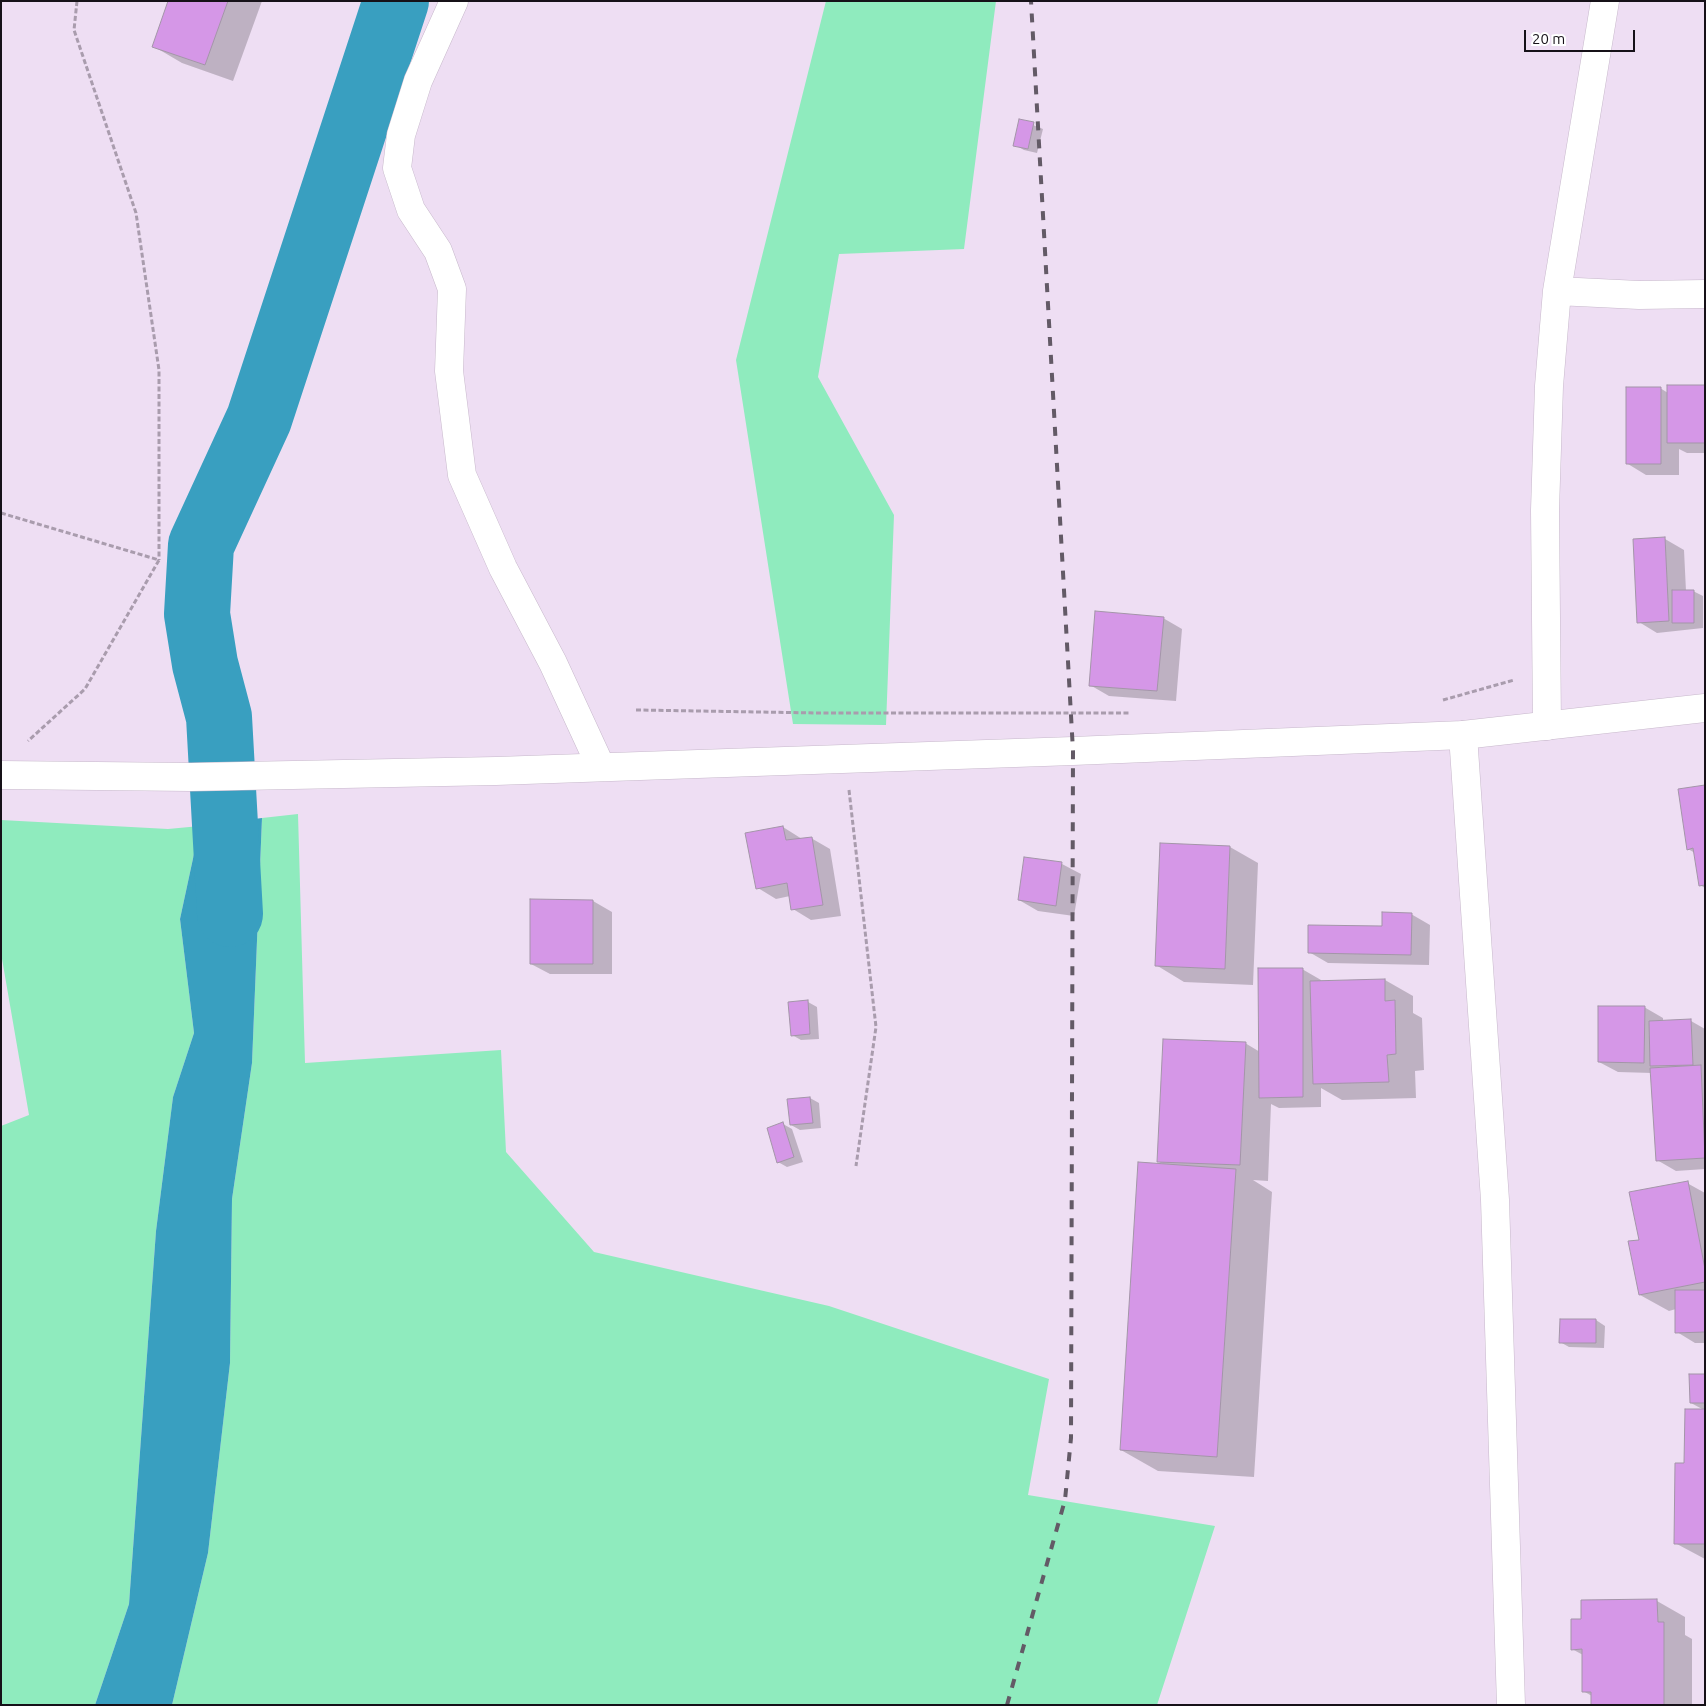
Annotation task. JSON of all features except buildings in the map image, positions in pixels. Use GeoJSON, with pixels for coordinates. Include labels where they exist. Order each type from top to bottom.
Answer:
{"type":"FeatureCollection","features":[{"type":"Feature","properties":{"kind":"street"},"geometry":{"type":"LineString","coordinates":[[454,1],[418,81],[401,135],[396,168],[411,210],[438,250],[452,289],[449,371],[462,475],[503,568],[553,662],[601,767]]}},
{"type":"Feature","properties":{"kind":"street"},"geometry":{"type":"LineString","coordinates":[[1547,726],[1546,491],[1548,386],[1557,291],[1605,1]]}},
{"type":"Feature","properties":{"kind":"street"},"geometry":{"type":"LineString","coordinates":[[1557,291],[1639,295],[1705,294]]}},
{"type":"Feature","properties":{"kind":"street"},"geometry":{"type":"LineString","coordinates":[[1,774],[191,777],[261,776],[1073,752],[1463,735],[1705,708]]}},
{"type":"Feature","properties":{"kind":"street"},"geometry":{"type":"LineString","coordinates":[[1463,735],[1495,1200],[1511,1705]]}},
{"type":"Feature","properties":{"kind":"path"},"geometry":{"type":"LineString","coordinates":[[22,746],[84,689],[159,560],[158,360],[136,213],[74,30],[77,1]]}},
{"type":"Feature","properties":{"kind":"path"},"geometry":{"type":"LineString","coordinates":[[1,513],[159,560]]}},
{"type":"Feature","properties":{"kind":"path"},"geometry":{"type":"LineString","coordinates":[[1435,701],[1445,700],[1548,670]]}},
{"type":"Feature","properties":{"kind":"path"},"geometry":{"type":"LineString","coordinates":[[636,710],[817,713],[1135,713]]}},
{"type":"Feature","properties":{"kind":"path"},"geometry":{"type":"LineString","coordinates":[[845,758],[876,1027],[856,1166]]}},
{"type":"Feature","properties":{"kind":"green space"},"geometry":{"type":"Polygon","coordinates":[[[826,1],[996,1],[964,249],[839,254],[818,377],[894,515],[886,725],[793,724],[736,360],[826,1]]]}},
{"type":"Feature","properties":{"kind":"green space"},"geometry":{"type":"Polygon","coordinates":[[[298,814],[305,1063],[501,1050],[506,1152],[594,1252],[829,1306],[1049,1379],[1028,1495],[1215,1526],[1157,1705],[172,1705],[208,1553],[230,1363],[232,1199],[252,1063],[262,818],[298,814]]]}},
{"type":"Feature","properties":{"kind":"green space"},"geometry":{"type":"Polygon","coordinates":[[[1,820],[168,829],[200,826],[180,919],[194,1033],[173,1097],[156,1231],[129,1604],[95,1705],[1,1705],[1,1126],[29,1115],[1,953],[1,820]]]}},
{"type":"Feature","properties":{"kind":"water"},"geometry":{"type":"Polygon","coordinates":[[[262,818],[252,1063],[232,1199],[230,1363],[208,1553],[172,1705],[95,1705],[129,1604],[156,1231],[173,1097],[194,1033],[180,919],[200,826],[262,818]]]}},
{"type":"Feature","properties":{"kind":"waterway"},"geometry":{"type":"LineString","coordinates":[[230,914],[219,717],[205,664],[197,614],[201,545],[259,419],[396,1]]}},
{"type":"Feature","properties":{"kind":"railway"},"geometry":{"type":"LineString","coordinates":[[1007,1705],[1065,1500],[1071,1438],[1073,751],[1031,1]]}}]}
